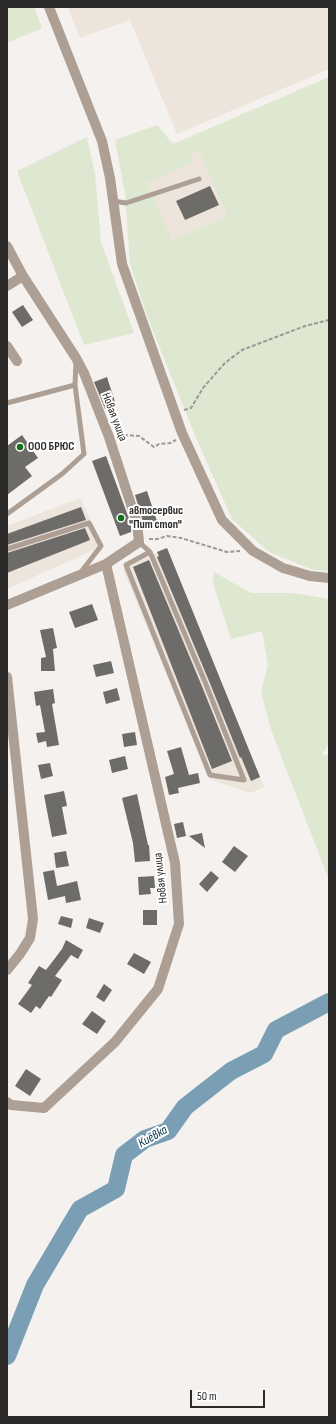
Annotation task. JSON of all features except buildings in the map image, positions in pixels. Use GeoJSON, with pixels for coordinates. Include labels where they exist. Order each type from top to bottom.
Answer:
{"type":"FeatureCollection","features":[{"type":"Feature","properties":{"kind":"street"},"geometry":{"type":"LineString","coordinates":[[49,7],[102,141],[110,178],[122,264],[182,433],[222,520],[253,551],[283,568],[310,576],[329,578]]}},
{"type":"Feature","properties":{"kind":"street","name":"Новая улица"},"geometry":{"type":"LineString","coordinates":[[7,246],[23,276],[76,358],[84,373],[109,437],[137,523],[139,542]]}},
{"type":"Feature","properties":{"kind":"street"},"geometry":{"type":"LineString","coordinates":[[7,286],[23,276]]}},
{"type":"Feature","properties":{"kind":"street"},"geometry":{"type":"LineString","coordinates":[[7,346],[17,361]]}},
{"type":"Feature","properties":{"kind":"street"},"geometry":{"type":"LineString","coordinates":[[7,604],[106,564],[139,542]]}},
{"type":"Feature","properties":{"kind":"street","name":"Новая улица"},"geometry":{"type":"LineString","coordinates":[[7,1102],[11,1104],[44,1108],[115,1042],[158,989],[179,924],[175,863],[111,578],[106,564]]}},
{"type":"Feature","properties":{"kind":"street"},"geometry":{"type":"LineString","coordinates":[[7,677],[33,919],[30,938],[20,954],[7,970]]}},
{"type":"Feature","properties":{"kind":"lane"},"geometry":{"type":"LineString","coordinates":[[113,201],[126,203],[199,178]]}},
{"type":"Feature","properties":{"kind":"lane"},"geometry":{"type":"LineString","coordinates":[[7,514],[62,474],[84,454],[75,385],[76,358]]}},
{"type":"Feature","properties":{"kind":"lane"},"geometry":{"type":"LineString","coordinates":[[7,403],[75,385]]}},
{"type":"Feature","properties":{"kind":"lane"},"geometry":{"type":"LineString","coordinates":[[7,549],[89,523],[101,546],[80,574]]}},
{"type":"Feature","properties":{"kind":"lane"},"geometry":{"type":"LineString","coordinates":[[139,542],[150,552],[205,682],[244,780],[210,775],[126,565],[150,552]]}},
{"type":"Feature","properties":{"kind":"path"},"geometry":{"type":"LineString","coordinates":[[175,413],[191,408],[203,388],[225,363],[242,350],[305,326],[329,320]]}},
{"type":"Feature","properties":{"kind":"path"},"geometry":{"type":"LineString","coordinates":[[109,437],[125,435],[139,436],[154,447],[159,444],[170,443],[178,439],[182,433]]}},
{"type":"Feature","properties":{"kind":"path"},"geometry":{"type":"LineString","coordinates":[[139,542],[167,536],[181,538],[227,552],[253,551]]}},
{"type":"Feature","properties":{"kind":"shaded area"},"geometry":{"type":"Polygon","coordinates":[[[68,7],[329,7],[329,69],[177,134],[130,20],[80,38],[68,7]]]}},
{"type":"Feature","properties":{"kind":"shaded area"},"geometry":{"type":"Polygon","coordinates":[[[199,151],[227,216],[171,240],[147,183],[192,163],[189,155],[199,151]]]}},
{"type":"Feature","properties":{"kind":"shaded area"},"geometry":{"type":"Polygon","coordinates":[[[80,498],[103,546],[7,589],[7,526],[80,498]]]}},
{"type":"Feature","properties":{"kind":"shaded area"},"geometry":{"type":"Polygon","coordinates":[[[167,548],[264,787],[250,793],[210,779],[123,569],[167,548]]]}},
{"type":"Feature","properties":{"kind":"green space"},"geometry":{"type":"Polygon","coordinates":[[[7,7],[34,7],[42,28],[7,43],[7,7]]]}},
{"type":"Feature","properties":{"kind":"green space"},"geometry":{"type":"Polygon","coordinates":[[[329,77],[329,571],[313,570],[269,552],[232,519],[197,440],[148,319],[130,264],[125,194],[115,140],[157,125],[173,144],[329,77]],[[199,151],[190,155],[193,163],[147,183],[172,240],[227,216],[199,151]]]}},
{"type":"Feature","properties":{"kind":"green space"},"geometry":{"type":"Polygon","coordinates":[[[87,137],[95,174],[101,242],[134,333],[84,345],[17,171],[87,137]]]}},
{"type":"Feature","properties":{"kind":"green space"},"geometry":{"type":"Polygon","coordinates":[[[214,572],[251,593],[293,593],[329,599],[329,742],[322,756],[329,754],[329,880],[270,727],[261,691],[268,665],[262,631],[231,639],[213,583],[214,572]]]}},
{"type":"Feature","properties":{"kind":"waterway","name":"Киёвка"},"geometry":{"type":"LineString","coordinates":[[7,1356],[35,1285],[80,1209],[116,1189],[124,1155],[145,1139],[168,1131],[185,1107],[231,1071],[264,1054],[276,1030],[329,1002]]}},
{"type":"Feature","properties":{"kind":"place","name":"ООО БРЮС"},"geometry":{"type":"Point","coordinates":[20,447]}},
{"type":"Feature","properties":{"kind":"place","name":"автосервис \"Пит стоп\""},"geometry":{"type":"Point","coordinates":[121,518]}}]}
